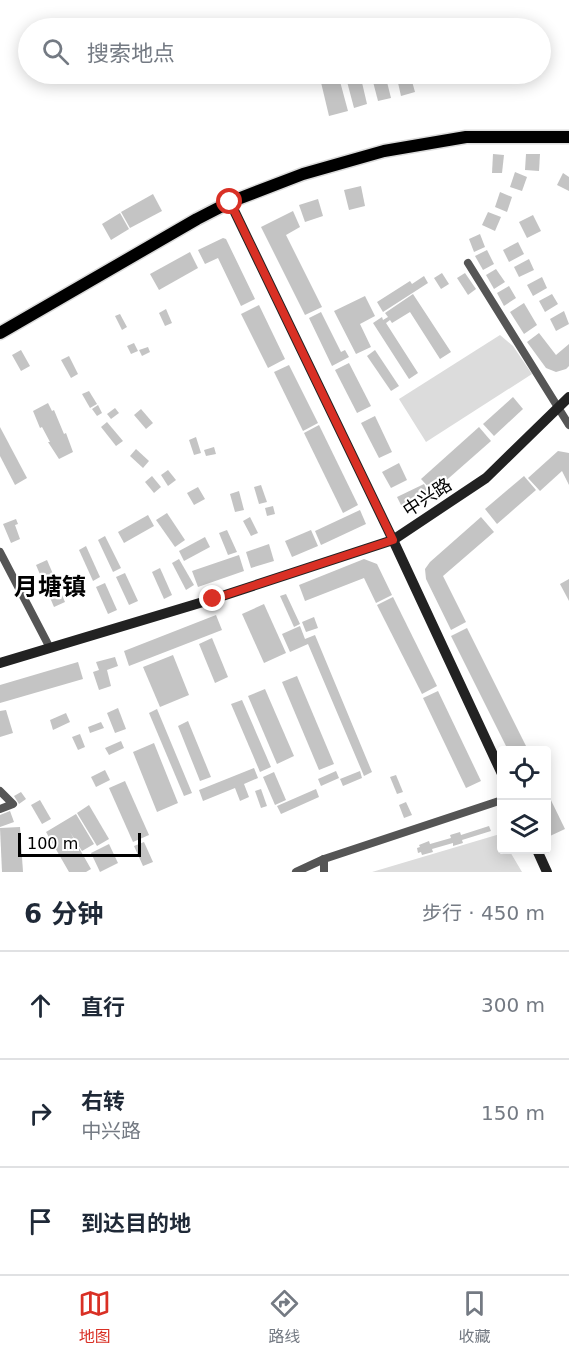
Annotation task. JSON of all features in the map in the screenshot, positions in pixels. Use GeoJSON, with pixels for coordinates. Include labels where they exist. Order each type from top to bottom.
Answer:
{"type":"FeatureCollection","features":[{"type":"Feature","properties":{"kind":"main road"},"geometry":{"type":"LineString","coordinates":[[0,333],[197,219],[230,202],[303,174],[384,151],[465,137],[569,137]]}},
{"type":"Feature","properties":{"kind":"main road"},"geometry":{"type":"LineString","coordinates":[[230,202],[393,540],[497,765]]}},
{"type":"Feature","properties":{"kind":"main road","name":"中兴路"},"geometry":{"type":"LineString","coordinates":[[0,663],[213,599],[393,540],[486,478],[569,397]]}},
{"type":"Feature","properties":{"kind":"main road"},"geometry":{"type":"LineString","coordinates":[[539,854],[547,872]]}},
{"type":"Feature","properties":{"kind":"street"},"geometry":{"type":"LineString","coordinates":[[468,263],[569,425]]}},
{"type":"Feature","properties":{"kind":"street"},"geometry":{"type":"LineString","coordinates":[[0,552],[50,648]]}},
{"type":"Feature","properties":{"kind":"street"},"geometry":{"type":"LineString","coordinates":[[0,791],[13,804],[0,809]]}},
{"type":"Feature","properties":{"kind":"street"},"geometry":{"type":"LineString","coordinates":[[296,872],[324,859],[497,801]]}},
{"type":"Feature","properties":{"kind":"street"},"geometry":{"type":"LineString","coordinates":[[324,859],[324,872]]}},
{"type":"Feature","properties":{"kind":"shaded area"},"geometry":{"type":"Polygon","coordinates":[[[500,335],[513,346],[532,374],[426,442],[399,399],[500,335]]]}},
{"type":"Feature","properties":{"kind":"shaded area"},"geometry":{"type":"Polygon","coordinates":[[[497,835],[497,854],[511,854],[522,872],[372,872],[497,835]]]}},
{"type":"Feature","properties":{"kind":"building"},"geometry":{"type":"Polygon","coordinates":[[[321,84],[341,84],[348,111],[329,116],[321,84]]]}},
{"type":"Feature","properties":{"kind":"building"},"geometry":{"type":"Polygon","coordinates":[[[348,84],[362,84],[367,104],[354,108],[348,84]]]}},
{"type":"Feature","properties":{"kind":"building"},"geometry":{"type":"Polygon","coordinates":[[[374,84],[388,84],[391,98],[378,101],[374,84]]]}},
{"type":"Feature","properties":{"kind":"building"},"geometry":{"type":"Polygon","coordinates":[[[398,84],[413,84],[415,92],[401,96],[398,84]]]}},
{"type":"Feature","properties":{"kind":"building"},"geometry":{"type":"Polygon","coordinates":[[[493,154],[504,155],[502,173],[492,173],[493,154]]]}},
{"type":"Feature","properties":{"kind":"building"},"geometry":{"type":"Polygon","coordinates":[[[526,154],[540,154],[539,171],[525,170],[526,154]]]}},
{"type":"Feature","properties":{"kind":"building"},"geometry":{"type":"Polygon","coordinates":[[[515,172],[527,177],[522,191],[510,187],[515,172]]]}},
{"type":"Feature","properties":{"kind":"building"},"geometry":{"type":"Polygon","coordinates":[[[563,173],[569,177],[569,191],[557,185],[563,173]]]}},
{"type":"Feature","properties":{"kind":"building"},"geometry":{"type":"Polygon","coordinates":[[[361,186],[365,206],[349,210],[344,190],[361,186]]]}},
{"type":"Feature","properties":{"kind":"building"},"geometry":{"type":"Polygon","coordinates":[[[500,192],[512,197],[507,212],[495,207],[500,192]]]}},
{"type":"Feature","properties":{"kind":"building"},"geometry":{"type":"Polygon","coordinates":[[[153,194],[162,211],[130,228],[121,212],[153,194]]]}},
{"type":"Feature","properties":{"kind":"building"},"geometry":{"type":"Polygon","coordinates":[[[318,199],[323,216],[305,222],[299,205],[318,199]]]}},
{"type":"Feature","properties":{"kind":"building"},"geometry":{"type":"Polygon","coordinates":[[[293,211],[300,227],[286,235],[322,307],[305,315],[261,227],[293,211]]]}},
{"type":"Feature","properties":{"kind":"building"},"geometry":{"type":"Polygon","coordinates":[[[488,212],[501,217],[495,231],[482,225],[488,212]]]}},
{"type":"Feature","properties":{"kind":"building"},"geometry":{"type":"Polygon","coordinates":[[[120,213],[129,229],[111,240],[102,224],[120,213]]]}},
{"type":"Feature","properties":{"kind":"building"},"geometry":{"type":"Polygon","coordinates":[[[533,215],[541,231],[527,238],[519,222],[533,215]]]}},
{"type":"Feature","properties":{"kind":"building"},"geometry":{"type":"Polygon","coordinates":[[[480,234],[485,247],[474,252],[469,239],[480,234]]]}},
{"type":"Feature","properties":{"kind":"building"},"geometry":{"type":"Polygon","coordinates":[[[223,238],[226,239],[255,299],[241,306],[218,258],[205,264],[198,250],[223,238]]]}},
{"type":"Feature","properties":{"kind":"building"},"geometry":{"type":"Polygon","coordinates":[[[518,242],[524,254],[509,262],[503,250],[518,242]]]}},
{"type":"Feature","properties":{"kind":"building"},"geometry":{"type":"Polygon","coordinates":[[[487,250],[494,264],[483,270],[475,256],[487,250]]]}},
{"type":"Feature","properties":{"kind":"building"},"geometry":{"type":"Polygon","coordinates":[[[190,252],[198,268],[159,290],[150,274],[190,252]]]}},
{"type":"Feature","properties":{"kind":"building"},"geometry":{"type":"Polygon","coordinates":[[[529,259],[534,270],[519,277],[514,267],[529,259]]]}},
{"type":"Feature","properties":{"kind":"building"},"geometry":{"type":"Polygon","coordinates":[[[496,269],[505,282],[494,289],[486,275],[496,269]]]}},
{"type":"Feature","properties":{"kind":"building"},"geometry":{"type":"Polygon","coordinates":[[[442,273],[449,284],[441,289],[434,278],[442,273]]]}},
{"type":"Feature","properties":{"kind":"building"},"geometry":{"type":"Polygon","coordinates":[[[465,273],[476,289],[468,295],[457,278],[465,273]]]}},
{"type":"Feature","properties":{"kind":"building"},"geometry":{"type":"Polygon","coordinates":[[[424,276],[428,283],[383,312],[377,302],[410,281],[412,284],[424,276]]]}},
{"type":"Feature","properties":{"kind":"building"},"geometry":{"type":"Polygon","coordinates":[[[542,277],[547,288],[533,296],[527,285],[542,277]]]}},
{"type":"Feature","properties":{"kind":"building"},"geometry":{"type":"Polygon","coordinates":[[[509,286],[516,298],[504,306],[497,293],[509,286]]]}},
{"type":"Feature","properties":{"kind":"building"},"geometry":{"type":"Polygon","coordinates":[[[413,294],[451,352],[440,359],[410,312],[392,323],[390,320],[386,323],[418,373],[409,379],[373,323],[382,317],[383,320],[388,317],[385,313],[413,294]]]}},
{"type":"Feature","properties":{"kind":"building"},"geometry":{"type":"Polygon","coordinates":[[[552,294],[558,304],[545,312],[539,301],[552,294]]]}},
{"type":"Feature","properties":{"kind":"building"},"geometry":{"type":"Polygon","coordinates":[[[365,296],[375,316],[360,324],[371,347],[356,354],[334,311],[365,296]]]}},
{"type":"Feature","properties":{"kind":"building"},"geometry":{"type":"Polygon","coordinates":[[[524,303],[537,325],[524,334],[510,312],[524,303]]]}},
{"type":"Feature","properties":{"kind":"building"},"geometry":{"type":"Polygon","coordinates":[[[259,305],[285,359],[268,368],[241,314],[259,305]]]}},
{"type":"Feature","properties":{"kind":"building"},"geometry":{"type":"Polygon","coordinates":[[[166,309],[172,323],[165,326],[159,313],[166,309]]]}},
{"type":"Feature","properties":{"kind":"building"},"geometry":{"type":"Polygon","coordinates":[[[564,311],[569,324],[556,331],[550,319],[564,311]]]}},
{"type":"Feature","properties":{"kind":"building"},"geometry":{"type":"Polygon","coordinates":[[[321,312],[341,352],[345,350],[349,357],[332,366],[309,318],[321,312]]]}},
{"type":"Feature","properties":{"kind":"building"},"geometry":{"type":"Polygon","coordinates":[[[120,314],[127,327],[122,330],[115,316],[120,314]]]}},
{"type":"Feature","properties":{"kind":"building"},"geometry":{"type":"Polygon","coordinates":[[[539,333],[556,355],[569,344],[569,366],[566,369],[556,372],[546,368],[527,342],[539,333]]]}},
{"type":"Feature","properties":{"kind":"building"},"geometry":{"type":"Polygon","coordinates":[[[134,343],[138,351],[131,354],[127,346],[134,343]]]}},
{"type":"Feature","properties":{"kind":"building"},"geometry":{"type":"Polygon","coordinates":[[[148,347],[150,352],[142,356],[139,350],[148,347]]]}},
{"type":"Feature","properties":{"kind":"building"},"geometry":{"type":"Polygon","coordinates":[[[21,350],[30,366],[21,371],[12,355],[21,350]]]}},
{"type":"Feature","properties":{"kind":"building"},"geometry":{"type":"Polygon","coordinates":[[[375,350],[399,386],[391,391],[367,356],[375,350]]]}},
{"type":"Feature","properties":{"kind":"building"},"geometry":{"type":"Polygon","coordinates":[[[69,356],[78,374],[71,378],[61,360],[69,356]]]}},
{"type":"Feature","properties":{"kind":"building"},"geometry":{"type":"Polygon","coordinates":[[[349,363],[371,406],[357,413],[335,370],[349,363]]]}},
{"type":"Feature","properties":{"kind":"building"},"geometry":{"type":"Polygon","coordinates":[[[289,365],[318,423],[303,431],[274,372],[289,365]]]}},
{"type":"Feature","properties":{"kind":"building"},"geometry":{"type":"Polygon","coordinates":[[[89,391],[97,404],[90,408],[82,394],[89,391]]]}},
{"type":"Feature","properties":{"kind":"building"},"geometry":{"type":"Polygon","coordinates":[[[513,397],[523,409],[494,436],[483,424],[513,397]]]}},
{"type":"Feature","properties":{"kind":"building"},"geometry":{"type":"Polygon","coordinates":[[[48,403],[52,411],[54,410],[64,434],[66,433],[73,452],[59,459],[42,427],[40,428],[33,411],[48,403]]]}},
{"type":"Feature","properties":{"kind":"building"},"geometry":{"type":"Polygon","coordinates":[[[98,405],[102,413],[97,416],[92,409],[98,405]]]}},
{"type":"Feature","properties":{"kind":"building"},"geometry":{"type":"Polygon","coordinates":[[[115,408],[119,413],[111,419],[107,414],[115,408]]]}},
{"type":"Feature","properties":{"kind":"building"},"geometry":{"type":"Polygon","coordinates":[[[141,409],[153,423],[146,429],[134,415],[141,409]]]}},
{"type":"Feature","properties":{"kind":"building"},"geometry":{"type":"Polygon","coordinates":[[[375,416],[392,452],[379,458],[361,423],[375,416]]]}},
{"type":"Feature","properties":{"kind":"building"},"geometry":{"type":"Polygon","coordinates":[[[107,422],[123,441],[116,446],[101,427],[107,422]]]}},
{"type":"Feature","properties":{"kind":"building"},"geometry":{"type":"Polygon","coordinates":[[[319,425],[358,505],[343,513],[304,433],[319,425]]]}},
{"type":"Feature","properties":{"kind":"building"},"geometry":{"type":"Polygon","coordinates":[[[0,427],[27,478],[15,485],[0,456],[0,427]]]}},
{"type":"Feature","properties":{"kind":"building"},"geometry":{"type":"Polygon","coordinates":[[[479,427],[491,441],[433,492],[421,479],[479,427]]]}},
{"type":"Feature","properties":{"kind":"building"},"geometry":{"type":"Polygon","coordinates":[[[196,437],[201,453],[194,455],[189,440],[196,437]]]}},
{"type":"Feature","properties":{"kind":"building"},"geometry":{"type":"Polygon","coordinates":[[[214,447],[216,454],[206,456],[204,450],[214,447]]]}},
{"type":"Feature","properties":{"kind":"building"},"geometry":{"type":"Polygon","coordinates":[[[136,449],[149,461],[143,468],[130,456],[136,449]]]}},
{"type":"Feature","properties":{"kind":"building"},"geometry":{"type":"Polygon","coordinates":[[[558,451],[569,453],[569,485],[562,471],[540,491],[528,478],[558,451]]]}},
{"type":"Feature","properties":{"kind":"building"},"geometry":{"type":"Polygon","coordinates":[[[399,463],[407,480],[391,488],[382,472],[399,463]]]}},
{"type":"Feature","properties":{"kind":"building"},"geometry":{"type":"Polygon","coordinates":[[[168,470],[176,480],[168,486],[161,475],[168,470]]]}},
{"type":"Feature","properties":{"kind":"building"},"geometry":{"type":"Polygon","coordinates":[[[152,476],[161,487],[154,493],[145,482],[152,476]]]}},
{"type":"Feature","properties":{"kind":"building"},"geometry":{"type":"Polygon","coordinates":[[[524,476],[536,490],[497,524],[485,509],[524,476]]]}},
{"type":"Feature","properties":{"kind":"building"},"geometry":{"type":"Polygon","coordinates":[[[424,484],[429,494],[402,507],[397,497],[424,484]]]}},
{"type":"Feature","properties":{"kind":"building"},"geometry":{"type":"Polygon","coordinates":[[[261,485],[267,502],[259,504],[254,487],[261,485]]]}},
{"type":"Feature","properties":{"kind":"building"},"geometry":{"type":"Polygon","coordinates":[[[198,487],[205,499],[194,505],[187,493],[198,487]]]}},
{"type":"Feature","properties":{"kind":"building"},"geometry":{"type":"Polygon","coordinates":[[[239,491],[244,510],[235,512],[230,494],[239,491]]]}},
{"type":"Feature","properties":{"kind":"building"},"geometry":{"type":"Polygon","coordinates":[[[273,506],[275,514],[267,516],[265,508],[273,506]]]}},
{"type":"Feature","properties":{"kind":"building"},"geometry":{"type":"Polygon","coordinates":[[[360,510],[366,524],[321,545],[315,531],[360,510]]]}},
{"type":"Feature","properties":{"kind":"building"},"geometry":{"type":"Polygon","coordinates":[[[167,513],[185,540],[175,547],[156,520],[167,513]]]}},
{"type":"Feature","properties":{"kind":"building"},"geometry":{"type":"Polygon","coordinates":[[[148,515],[154,526],[124,543],[118,532],[148,515]]]}},
{"type":"Feature","properties":{"kind":"building"},"geometry":{"type":"Polygon","coordinates":[[[250,517],[258,533],[251,536],[243,521],[250,517]]]}},
{"type":"Feature","properties":{"kind":"building"},"geometry":{"type":"Polygon","coordinates":[[[481,517],[494,532],[443,576],[466,622],[451,630],[426,579],[425,569],[481,517]]]}},
{"type":"Feature","properties":{"kind":"building"},"geometry":{"type":"Polygon","coordinates":[[[16,519],[18,524],[15,525],[20,539],[11,543],[3,524],[16,519]]]}},
{"type":"Feature","properties":{"kind":"building"},"geometry":{"type":"Polygon","coordinates":[[[227,530],[237,552],[228,555],[219,533],[227,530]]]}},
{"type":"Feature","properties":{"kind":"building"},"geometry":{"type":"Polygon","coordinates":[[[311,530],[318,546],[292,557],[285,541],[311,530]]]}},
{"type":"Feature","properties":{"kind":"building"},"geometry":{"type":"Polygon","coordinates":[[[105,536],[121,568],[113,572],[98,540],[105,536]]]}},
{"type":"Feature","properties":{"kind":"building"},"geometry":{"type":"Polygon","coordinates":[[[205,537],[210,547],[184,561],[179,551],[205,537]]]}},
{"type":"Feature","properties":{"kind":"building"},"geometry":{"type":"Polygon","coordinates":[[[269,544],[274,561],[251,568],[246,552],[269,544]]]}},
{"type":"Feature","properties":{"kind":"building"},"geometry":{"type":"Polygon","coordinates":[[[86,546],[100,577],[93,581],[79,550],[86,546]]]}},
{"type":"Feature","properties":{"kind":"building"},"geometry":{"type":"Polygon","coordinates":[[[239,555],[244,571],[198,587],[192,571],[239,555]]]}},
{"type":"Feature","properties":{"kind":"building"},"geometry":{"type":"Polygon","coordinates":[[[179,559],[194,585],[186,590],[172,563],[179,559]]]}},
{"type":"Feature","properties":{"kind":"building"},"geometry":{"type":"Polygon","coordinates":[[[364,559],[377,564],[392,595],[376,603],[364,578],[305,601],[299,585],[364,559]]]}},
{"type":"Feature","properties":{"kind":"building"},"geometry":{"type":"Polygon","coordinates":[[[47,560],[65,602],[54,607],[36,565],[47,560]]]}},
{"type":"Feature","properties":{"kind":"building"},"geometry":{"type":"Polygon","coordinates":[[[160,568],[172,595],[164,599],[152,572],[160,568]]]}},
{"type":"Feature","properties":{"kind":"building"},"geometry":{"type":"Polygon","coordinates":[[[125,573],[138,601],[129,605],[116,577],[125,573]]]}},
{"type":"Feature","properties":{"kind":"building"},"geometry":{"type":"Polygon","coordinates":[[[569,579],[569,601],[560,584],[569,579]]]}},
{"type":"Feature","properties":{"kind":"building"},"geometry":{"type":"Polygon","coordinates":[[[105,583],[117,610],[108,614],[96,587],[105,583]]]}},
{"type":"Feature","properties":{"kind":"building"},"geometry":{"type":"Polygon","coordinates":[[[286,594],[300,624],[294,627],[280,596],[286,594]]]}},
{"type":"Feature","properties":{"kind":"building"},"geometry":{"type":"Polygon","coordinates":[[[393,597],[437,686],[422,694],[377,605],[393,597]]]}},
{"type":"Feature","properties":{"kind":"building"},"geometry":{"type":"Polygon","coordinates":[[[264,604],[286,653],[264,663],[242,614],[264,604]]]}},
{"type":"Feature","properties":{"kind":"building"},"geometry":{"type":"Polygon","coordinates":[[[216,615],[222,630],[129,666],[124,651],[216,615]]]}},
{"type":"Feature","properties":{"kind":"building"},"geometry":{"type":"Polygon","coordinates":[[[314,617],[318,628],[306,632],[302,622],[314,617]]]}},
{"type":"Feature","properties":{"kind":"building"},"geometry":{"type":"Polygon","coordinates":[[[300,626],[305,639],[315,635],[372,772],[364,776],[308,644],[290,652],[282,634],[300,626]]]}},
{"type":"Feature","properties":{"kind":"building"},"geometry":{"type":"Polygon","coordinates":[[[467,628],[526,746],[506,746],[451,636],[467,628]]]}},
{"type":"Feature","properties":{"kind":"building"},"geometry":{"type":"Polygon","coordinates":[[[212,638],[228,677],[215,683],[199,644],[212,638]]]}},
{"type":"Feature","properties":{"kind":"building"},"geometry":{"type":"Polygon","coordinates":[[[173,655],[189,695],[160,707],[143,667],[173,655]]]}},
{"type":"Feature","properties":{"kind":"building"},"geometry":{"type":"Polygon","coordinates":[[[115,657],[118,666],[107,670],[111,686],[99,690],[93,672],[99,670],[96,662],[115,657]]]}},
{"type":"Feature","properties":{"kind":"building"},"geometry":{"type":"Polygon","coordinates":[[[78,662],[83,679],[0,703],[0,685],[78,662]]]}},
{"type":"Feature","properties":{"kind":"building"},"geometry":{"type":"Polygon","coordinates":[[[297,676],[334,764],[319,770],[282,682],[297,676]]]}},
{"type":"Feature","properties":{"kind":"building"},"geometry":{"type":"Polygon","coordinates":[[[265,689],[294,756],[277,764],[248,696],[265,689]]]}},
{"type":"Feature","properties":{"kind":"building"},"geometry":{"type":"Polygon","coordinates":[[[438,691],[481,781],[466,788],[423,698],[438,691]]]}},
{"type":"Feature","properties":{"kind":"building"},"geometry":{"type":"Polygon","coordinates":[[[242,700],[271,767],[260,772],[231,704],[242,700]]]}},
{"type":"Feature","properties":{"kind":"building"},"geometry":{"type":"Polygon","coordinates":[[[118,708],[126,729],[115,733],[107,713],[118,708]]]}},
{"type":"Feature","properties":{"kind":"building"},"geometry":{"type":"Polygon","coordinates":[[[157,709],[192,793],[184,796],[149,713],[157,709]]]}},
{"type":"Feature","properties":{"kind":"building"},"geometry":{"type":"Polygon","coordinates":[[[6,710],[13,733],[0,737],[0,711],[6,710]]]}},
{"type":"Feature","properties":{"kind":"building"},"geometry":{"type":"Polygon","coordinates":[[[66,713],[70,722],[53,730],[50,720],[66,713]]]}},
{"type":"Feature","properties":{"kind":"building"},"geometry":{"type":"Polygon","coordinates":[[[188,721],[211,777],[200,781],[178,726],[188,721]]]}},
{"type":"Feature","properties":{"kind":"building"},"geometry":{"type":"Polygon","coordinates":[[[101,722],[104,728],[90,733],[88,727],[101,722]]]}},
{"type":"Feature","properties":{"kind":"building"},"geometry":{"type":"Polygon","coordinates":[[[80,734],[85,747],[78,750],[72,737],[80,734]]]}},
{"type":"Feature","properties":{"kind":"building"},"geometry":{"type":"Polygon","coordinates":[[[121,741],[124,748],[109,755],[105,748],[121,741]]]}},
{"type":"Feature","properties":{"kind":"building"},"geometry":{"type":"Polygon","coordinates":[[[154,743],[178,803],[157,812],[133,752],[154,743]]]}},
{"type":"Feature","properties":{"kind":"building"},"geometry":{"type":"Polygon","coordinates":[[[254,768],[258,778],[244,784],[249,797],[240,801],[235,788],[203,801],[199,790],[254,768]]]}},
{"type":"Feature","properties":{"kind":"building"},"geometry":{"type":"Polygon","coordinates":[[[105,770],[110,780],[96,787],[91,777],[105,770]]]}},
{"type":"Feature","properties":{"kind":"building"},"geometry":{"type":"Polygon","coordinates":[[[336,771],[339,778],[321,786],[318,779],[336,771]]]}},
{"type":"Feature","properties":{"kind":"building"},"geometry":{"type":"Polygon","coordinates":[[[360,771],[362,778],[343,786],[340,779],[360,771]]]}},
{"type":"Feature","properties":{"kind":"building"},"geometry":{"type":"Polygon","coordinates":[[[274,772],[286,800],[275,805],[263,777],[274,772]]]}},
{"type":"Feature","properties":{"kind":"building"},"geometry":{"type":"Polygon","coordinates":[[[396,775],[403,792],[397,794],[390,777],[396,775]]]}},
{"type":"Feature","properties":{"kind":"building"},"geometry":{"type":"Polygon","coordinates":[[[125,781],[149,835],[133,842],[109,788],[125,781]]]}},
{"type":"Feature","properties":{"kind":"building"},"geometry":{"type":"Polygon","coordinates":[[[261,789],[267,806],[261,808],[255,791],[261,789]]]}},
{"type":"Feature","properties":{"kind":"building"},"geometry":{"type":"Polygon","coordinates":[[[316,789],[319,797],[281,814],[277,806],[316,789]]]}},
{"type":"Feature","properties":{"kind":"building"},"geometry":{"type":"Polygon","coordinates":[[[21,792],[26,799],[19,804],[14,796],[21,792]]]}},
{"type":"Feature","properties":{"kind":"building"},"geometry":{"type":"Polygon","coordinates":[[[40,800],[51,819],[42,824],[31,805],[40,800]]]}},
{"type":"Feature","properties":{"kind":"building"},"geometry":{"type":"Polygon","coordinates":[[[551,800],[565,829],[551,836],[551,800]]]}},
{"type":"Feature","properties":{"kind":"building"},"geometry":{"type":"Polygon","coordinates":[[[406,802],[412,815],[404,818],[399,805],[406,802]]]}},
{"type":"Feature","properties":{"kind":"building"},"geometry":{"type":"Polygon","coordinates":[[[89,805],[109,839],[97,846],[77,813],[89,805]]]}},
{"type":"Feature","properties":{"kind":"building"},"geometry":{"type":"Polygon","coordinates":[[[10,811],[14,822],[0,827],[0,815],[10,811]]]}},
{"type":"Feature","properties":{"kind":"building"},"geometry":{"type":"Polygon","coordinates":[[[76,814],[94,844],[82,851],[70,832],[91,869],[86,872],[69,872],[46,832],[76,814]]]}},
{"type":"Feature","properties":{"kind":"building"},"geometry":{"type":"Polygon","coordinates":[[[489,826],[491,831],[462,840],[463,843],[453,846],[453,843],[432,849],[433,852],[422,855],[421,852],[418,853],[419,845],[429,841],[430,844],[451,838],[450,835],[460,832],[461,835],[489,826]]]}},
{"type":"Feature","properties":{"kind":"building"},"geometry":{"type":"Polygon","coordinates":[[[20,827],[23,872],[2,872],[0,828],[20,827]]]}},
{"type":"Feature","properties":{"kind":"building"},"geometry":{"type":"Polygon","coordinates":[[[144,842],[153,862],[143,866],[134,846],[144,842]]]}},
{"type":"Feature","properties":{"kind":"building"},"geometry":{"type":"Polygon","coordinates":[[[109,844],[118,863],[100,872],[91,853],[109,844]]]}},
{"type":"Feature","properties":{"kind":"district","name":"月塘镇"},"geometry":{"type":"Point","coordinates":[50,587]}},
{"type":"Feature","properties":{"kind":"route"},"geometry":{"type":"LineString","coordinates":[[213,599],[393,540],[230,202]]}}]}
